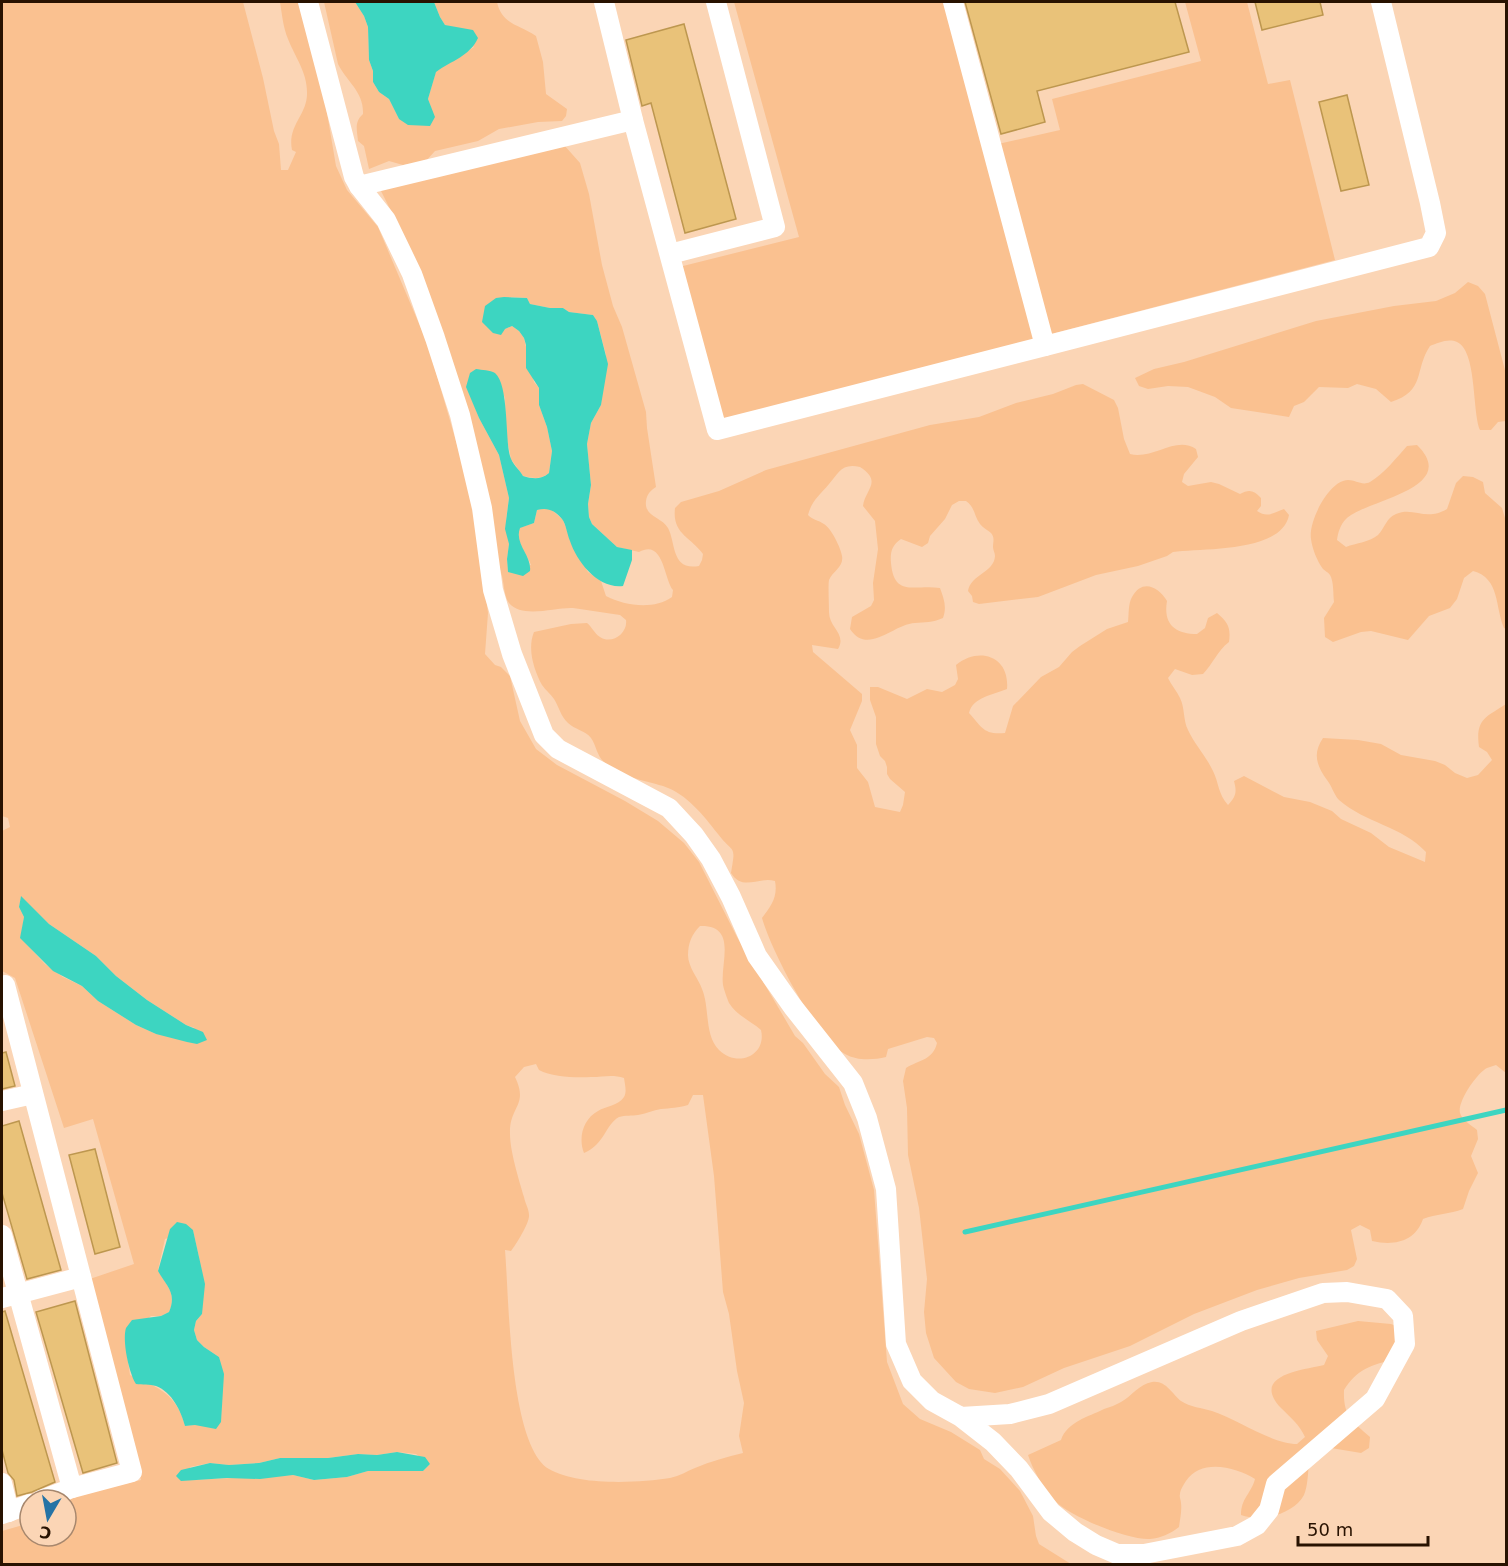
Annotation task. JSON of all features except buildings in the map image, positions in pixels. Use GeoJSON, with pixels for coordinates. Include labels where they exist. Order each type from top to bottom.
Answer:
{"type":"FeatureCollection","features":[{"type":"Feature","properties":{"kind":"lane"},"geometry":{"type":"LineString","coordinates":[[308,2],[354,177],[386,220],[412,274],[460,415],[482,508],[493,590],[512,654],[544,735],[558,749],[669,808],[694,835],[711,859],[731,897],[757,956],[792,1007],[853,1083],[867,1118],[886,1189],[896,1344],[900,1358],[912,1381],[932,1401],[961,1417],[993,1442],[1019,1469],[1052,1512],[1075,1532],[1117,1554],[1144,1554],[1237,1536],[1257,1525],[1269,1510],[1276,1484],[1375,1399],[1405,1344],[1403,1316],[1387,1299],[1347,1292],[1323,1293],[1241,1321],[1048,1404],[1010,1414],[961,1417]]}},
{"type":"Feature","properties":{"kind":"lane"},"geometry":{"type":"LineString","coordinates":[[604,2],[633,120],[717,430],[1429,247],[1436,233],[1381,2]]}},
{"type":"Feature","properties":{"kind":"lane"},"geometry":{"type":"LineString","coordinates":[[669,254],[775,226],[716,2]]}},
{"type":"Feature","properties":{"kind":"lane"},"geometry":{"type":"LineString","coordinates":[[952,2],[1045,346]]}},
{"type":"Feature","properties":{"kind":"lane"},"geometry":{"type":"LineString","coordinates":[[359,186],[633,120]]}},
{"type":"Feature","properties":{"kind":"lane"},"geometry":{"type":"LineString","coordinates":[[2,986],[5,985],[132,1472],[72,1488],[10,1295],[2,1235]]}},
{"type":"Feature","properties":{"kind":"lane"},"geometry":{"type":"LineString","coordinates":[[2,1101],[33,1094]]}},
{"type":"Feature","properties":{"kind":"lane"},"geometry":{"type":"LineString","coordinates":[[10,1295],[81,1277]]}},
{"type":"Feature","properties":{"kind":"lane"},"geometry":{"type":"LineString","coordinates":[[2,1483],[5,1513]]}},
{"type":"Feature","properties":{"kind":"shaded area"},"geometry":{"type":"Polygon","coordinates":[[[2,2],[243,2],[279,144],[281,170],[288,170],[296,152],[292,150],[292,134],[304,107],[307,92],[303,71],[286,34],[280,2],[299,2],[326,107],[336,166],[347,190],[378,227],[428,345],[476,510],[488,613],[485,654],[510,676],[520,721],[536,749],[557,765],[658,821],[684,843],[699,862],[737,937],[795,1036],[803,1043],[825,1074],[839,1087],[859,1134],[874,1190],[887,1362],[903,1404],[920,1419],[951,1432],[980,1450],[984,1459],[1000,1469],[1020,1491],[1033,1516],[1039,1544],[1071,1564],[2,1564],[2,1531],[18,1526],[18,1548],[78,1548],[78,1495],[141,1480],[84,1281],[134,1264],[93,1119],[64,1128],[15,978],[2,971],[2,831],[10,827],[8,818],[2,816],[2,2]],[[21,897],[19,907],[24,917],[21,938],[45,964],[63,977],[82,986],[98,1001],[136,1025],[156,1034],[195,1028],[186,1025],[147,1000],[116,976],[96,956],[49,924],[21,897]],[[700,926],[690,943],[688,959],[704,996],[711,1037],[719,1050],[726,1055],[734,1058],[749,1056],[760,1047],[761,1030],[729,1003],[723,985],[725,947],[723,938],[712,927],[700,926]],[[536,1064],[524,1067],[515,1077],[520,1094],[512,1117],[510,1141],[529,1218],[511,1251],[505,1250],[510,1333],[519,1401],[526,1431],[536,1455],[549,1469],[561,1474],[592,1481],[625,1482],[674,1477],[707,1463],[743,1453],[739,1436],[744,1403],[729,1314],[723,1292],[714,1176],[703,1095],[693,1095],[688,1105],[619,1117],[614,1120],[601,1140],[584,1153],[582,1135],[585,1124],[593,1114],[619,1102],[624,1097],[626,1091],[624,1078],[550,1074],[539,1070],[536,1064]],[[193,1230],[165,1239],[158,1270],[170,1290],[171,1305],[169,1312],[161,1316],[151,1316],[125,1340],[130,1375],[165,1393],[177,1406],[185,1426],[221,1422],[222,1384],[219,1357],[197,1340],[194,1330],[196,1321],[202,1314],[199,1257],[193,1230]],[[397,1452],[377,1455],[280,1458],[259,1463],[229,1465],[210,1463],[190,1467],[193,1480],[293,1475],[314,1480],[347,1477],[368,1471],[423,1471],[430,1464],[416,1454],[397,1452]]]}},
{"type":"Feature","properties":{"kind":"shaded area"},"geometry":{"type":"Polygon","coordinates":[[[324,2],[355,2],[364,16],[368,27],[369,60],[373,71],[373,82],[379,92],[389,99],[399,119],[431,108],[428,99],[436,71],[474,47],[454,28],[445,25],[434,2],[497,2],[499,10],[507,20],[536,36],[543,62],[546,94],[567,109],[566,116],[562,121],[538,122],[499,129],[478,141],[435,151],[425,162],[403,165],[389,161],[369,169],[364,146],[358,141],[357,123],[363,114],[363,106],[361,99],[338,64],[324,2]]]}},
{"type":"Feature","properties":{"kind":"shaded area"},"geometry":{"type":"Polygon","coordinates":[[[734,2],[946,2],[1037,339],[722,423],[679,267],[799,237],[734,2]]]}},
{"type":"Feature","properties":{"kind":"shaded area"},"geometry":{"type":"Polygon","coordinates":[[[1185,2],[1247,2],[1268,84],[1290,80],[1335,260],[1051,334],[998,144],[1060,130],[1052,99],[1201,61],[1185,2]]]}},
{"type":"Feature","properties":{"kind":"shaded area"},"geometry":{"type":"Polygon","coordinates":[[[564,145],[580,163],[589,194],[602,265],[646,412],[656,487],[648,494],[646,506],[650,514],[662,521],[668,528],[676,554],[683,564],[699,566],[703,554],[676,524],[675,508],[681,502],[719,491],[766,470],[930,425],[979,417],[1016,403],[1083,384],[1114,400],[1130,454],[1147,454],[1172,446],[1188,445],[1196,449],[1198,457],[1184,474],[1182,482],[1188,486],[1211,482],[1240,494],[1251,491],[1261,498],[1261,506],[1257,511],[1267,514],[1284,509],[1289,515],[1283,527],[1272,536],[1257,542],[1221,549],[1173,552],[1138,566],[1096,575],[1038,597],[979,604],[973,602],[968,591],[973,581],[994,562],[993,538],[991,533],[980,524],[969,503],[959,501],[952,505],[945,519],[930,536],[928,543],[922,547],[901,539],[892,549],[891,555],[893,574],[901,585],[940,588],[945,607],[943,618],[932,622],[907,625],[865,640],[857,637],[850,629],[852,617],[871,606],[874,600],[873,583],[878,549],[875,521],[863,506],[872,481],[867,472],[860,467],[849,466],[841,470],[814,502],[808,515],[827,526],[841,552],[840,566],[829,580],[830,618],[839,635],[840,644],[838,649],[812,645],[813,652],[862,694],[862,701],[850,730],[857,745],[857,768],[868,782],[875,807],[900,812],[905,792],[890,779],[885,761],[880,756],[876,744],[876,717],[870,700],[870,687],[878,687],[907,699],[927,689],[942,692],[955,685],[958,679],[956,665],[974,656],[991,658],[1004,669],[1007,689],[979,700],[969,713],[987,731],[1005,733],[1013,706],[1041,677],[1059,667],[1080,646],[1107,629],[1128,622],[1132,597],[1136,591],[1145,586],[1155,589],[1164,596],[1167,601],[1169,622],[1177,630],[1197,634],[1205,628],[1208,618],[1217,613],[1228,626],[1229,642],[1203,674],[1192,675],[1175,669],[1168,678],[1182,702],[1188,730],[1215,775],[1222,797],[1228,805],[1235,794],[1234,781],[1244,776],[1284,797],[1310,802],[1332,811],[1341,819],[1371,833],[1389,847],[1425,862],[1426,852],[1416,843],[1349,808],[1339,800],[1318,765],[1318,749],[1323,738],[1381,744],[1401,755],[1435,761],[1467,778],[1478,775],[1492,760],[1487,752],[1479,747],[1479,730],[1488,716],[1506,704],[1506,1073],[1496,1065],[1483,1071],[1473,1082],[1460,1108],[1461,1116],[1477,1130],[1478,1139],[1471,1156],[1478,1173],[1463,1209],[1423,1219],[1415,1233],[1396,1242],[1372,1241],[1370,1230],[1360,1225],[1351,1230],[1357,1259],[1354,1266],[1347,1270],[1299,1278],[1257,1290],[1194,1314],[1130,1346],[1064,1368],[1023,1387],[995,1393],[969,1389],[956,1382],[934,1358],[926,1333],[924,1312],[927,1279],[919,1208],[908,1155],[907,1108],[903,1081],[906,1068],[929,1056],[937,1043],[934,1038],[927,1037],[888,1049],[886,1057],[870,1059],[850,1056],[833,1045],[796,992],[775,951],[762,918],[775,897],[775,881],[763,880],[746,883],[736,879],[731,873],[732,850],[694,806],[672,790],[625,775],[604,762],[591,738],[566,721],[554,699],[542,685],[532,659],[531,645],[534,632],[587,623],[596,634],[609,640],[622,633],[626,620],[620,615],[573,608],[522,610],[515,608],[507,600],[502,576],[394,217],[379,187],[564,145]],[[511,297],[505,329],[512,326],[524,338],[534,382],[539,388],[539,405],[552,451],[549,473],[540,478],[523,476],[511,459],[506,434],[505,398],[495,374],[476,369],[467,387],[479,418],[499,455],[509,498],[506,520],[509,544],[508,572],[531,565],[518,538],[519,528],[534,523],[537,510],[544,508],[552,510],[563,520],[575,551],[588,572],[601,581],[606,596],[639,605],[665,601],[672,597],[673,590],[658,555],[647,549],[639,552],[617,547],[592,524],[589,517],[588,504],[591,485],[587,444],[591,423],[601,405],[606,355],[597,321],[593,315],[530,304],[527,298],[511,297]]]}},
{"type":"Feature","properties":{"kind":"shaded area"},"geometry":{"type":"Polygon","coordinates":[[[1468,282],[1478,286],[1485,294],[1506,374],[1506,421],[1498,422],[1491,430],[1480,430],[1468,357],[1463,348],[1454,341],[1443,341],[1430,346],[1415,386],[1402,397],[1391,402],[1376,389],[1357,384],[1348,388],[1319,387],[1304,402],[1294,406],[1289,417],[1231,408],[1215,397],[1188,387],[1168,386],[1148,389],[1139,386],[1135,378],[1154,369],[1184,362],[1316,321],[1394,306],[1436,301],[1455,293],[1468,282]]]}},
{"type":"Feature","properties":{"kind":"shaded area"},"geometry":{"type":"Polygon","coordinates":[[[1417,445],[1428,460],[1427,472],[1419,483],[1356,512],[1342,524],[1337,540],[1346,547],[1367,541],[1380,532],[1390,518],[1402,512],[1432,514],[1447,509],[1456,483],[1463,476],[1473,477],[1483,482],[1485,493],[1502,508],[1505,518],[1506,629],[1501,620],[1492,587],[1488,580],[1473,571],[1464,578],[1457,599],[1450,608],[1429,616],[1408,640],[1371,631],[1361,632],[1333,642],[1325,637],[1324,618],[1334,602],[1332,581],[1319,562],[1311,539],[1316,513],[1327,494],[1341,482],[1348,480],[1370,482],[1385,470],[1407,446],[1417,445]]]}},
{"type":"Feature","properties":{"kind":"shaded area"},"geometry":{"type":"Polygon","coordinates":[[[1358,1321],[1391,1324],[1401,1328],[1394,1360],[1365,1369],[1354,1377],[1344,1390],[1347,1412],[1370,1437],[1369,1448],[1361,1453],[1331,1448],[1309,1462],[1304,1495],[1299,1502],[1285,1512],[1258,1518],[1241,1515],[1244,1500],[1255,1479],[1229,1468],[1209,1467],[1192,1474],[1182,1487],[1179,1527],[1158,1538],[1127,1536],[1098,1526],[1061,1506],[1046,1490],[1033,1467],[1028,1455],[1061,1440],[1073,1424],[1119,1403],[1143,1385],[1152,1382],[1165,1385],[1188,1405],[1212,1411],[1277,1440],[1297,1444],[1305,1437],[1273,1397],[1272,1388],[1275,1381],[1293,1372],[1324,1365],[1328,1356],[1317,1340],[1316,1331],[1358,1321]]]}},
{"type":"Feature","properties":{"kind":"water"},"geometry":{"type":"Polygon","coordinates":[[[355,2],[434,2],[445,25],[473,30],[478,38],[465,54],[436,72],[428,99],[435,117],[430,126],[408,125],[399,119],[389,99],[379,92],[373,82],[373,71],[369,60],[368,27],[355,2]]]}},
{"type":"Feature","properties":{"kind":"water"},"geometry":{"type":"Polygon","coordinates":[[[496,298],[527,298],[530,304],[593,315],[597,321],[608,364],[601,405],[591,423],[587,444],[591,485],[588,504],[589,517],[592,524],[617,547],[632,550],[632,560],[623,586],[614,586],[597,579],[583,565],[573,549],[562,519],[554,511],[547,509],[537,510],[534,523],[520,528],[519,539],[530,565],[530,571],[523,576],[508,572],[509,544],[505,529],[509,498],[499,455],[479,418],[466,387],[470,373],[476,369],[488,371],[495,373],[499,379],[505,400],[508,448],[512,462],[523,476],[537,478],[549,473],[552,451],[539,405],[539,388],[526,368],[524,338],[512,326],[505,329],[501,335],[493,333],[482,322],[485,306],[496,298]]]}},
{"type":"Feature","properties":{"kind":"water"},"geometry":{"type":"Polygon","coordinates":[[[21,896],[49,924],[96,956],[116,976],[147,1000],[186,1025],[203,1032],[207,1040],[197,1044],[156,1034],[136,1025],[98,1001],[82,986],[53,971],[20,938],[24,917],[19,907],[21,896]]]}},
{"type":"Feature","properties":{"kind":"water"},"geometry":{"type":"Polygon","coordinates":[[[177,1222],[186,1224],[193,1230],[205,1284],[202,1314],[196,1321],[194,1330],[197,1340],[219,1357],[224,1374],[221,1422],[216,1429],[195,1425],[185,1426],[178,1408],[167,1393],[156,1386],[136,1384],[127,1357],[125,1334],[132,1320],[161,1316],[169,1312],[171,1295],[158,1271],[170,1229],[177,1222]]]}},
{"type":"Feature","properties":{"kind":"water"},"geometry":{"type":"Polygon","coordinates":[[[397,1452],[425,1457],[430,1464],[423,1471],[368,1471],[347,1477],[314,1480],[293,1475],[260,1479],[227,1478],[181,1481],[176,1476],[181,1470],[210,1463],[229,1465],[259,1463],[280,1458],[328,1458],[397,1452]]]}},
{"type":"Feature","properties":{"kind":"waterway"},"geometry":{"type":"LineString","coordinates":[[965,1232],[1506,1110]]}}]}
